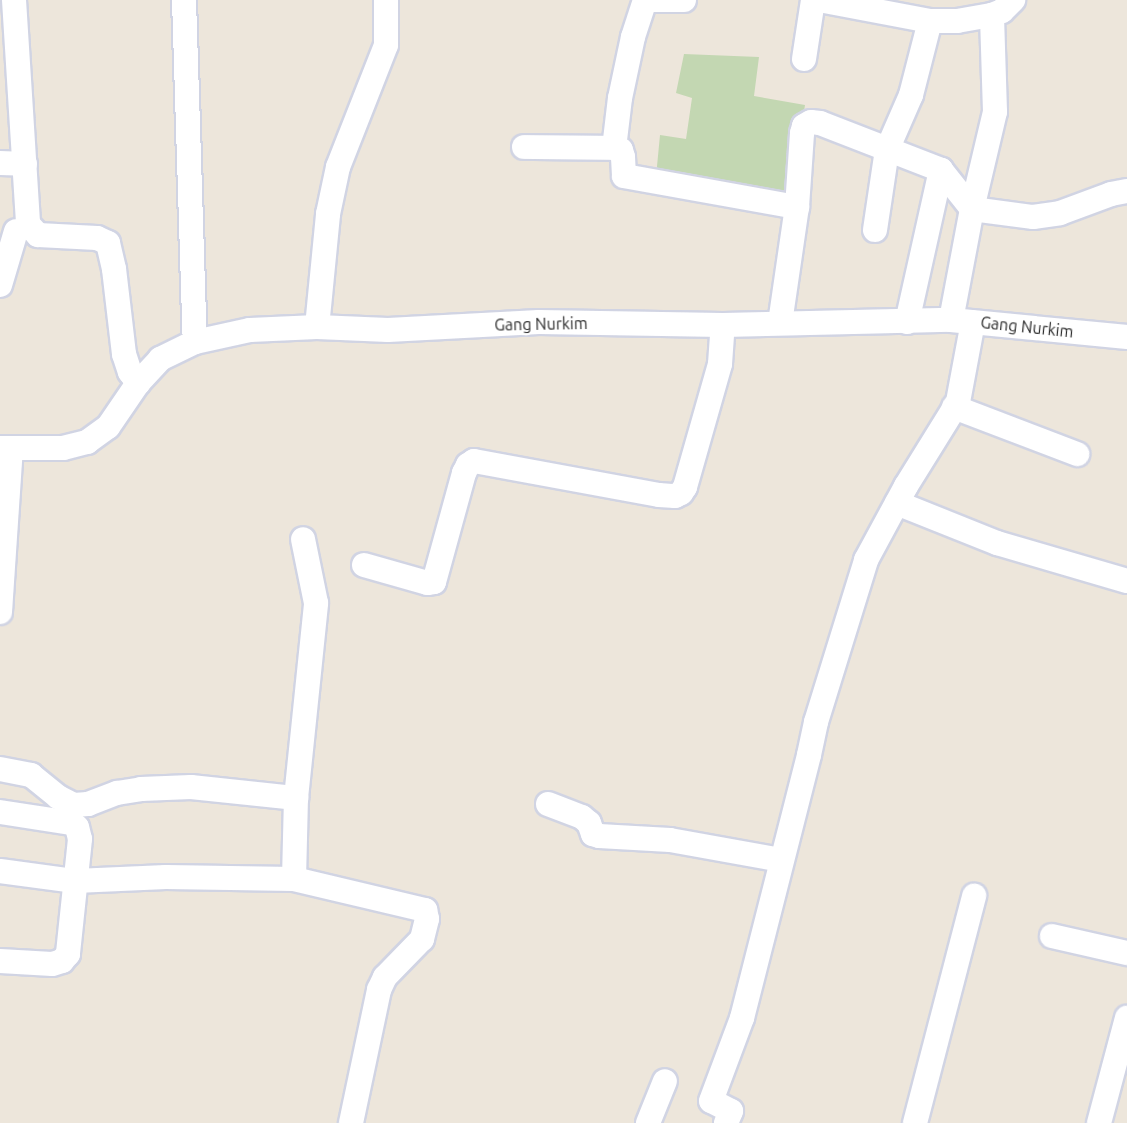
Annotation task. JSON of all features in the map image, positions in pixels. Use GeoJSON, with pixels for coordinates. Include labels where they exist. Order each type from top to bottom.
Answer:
{"type":"FeatureCollection","features":[{"type":"Feature","properties":{"kind":"street"},"geometry":{"type":"LineString","coordinates":[[0,281],[15,228],[25,164],[10,84],[14,0]]}},
{"type":"Feature","properties":{"kind":"street"},"geometry":{"type":"LineString","coordinates":[[184,0],[195,342]]}},
{"type":"Feature","properties":{"kind":"street"},"geometry":{"type":"LineString","coordinates":[[317,327],[328,214],[338,166],[386,45],[386,0]]}},
{"type":"Feature","properties":{"kind":"street"},"geometry":{"type":"LineString","coordinates":[[614,147],[620,98],[645,0],[684,0]]}},
{"type":"Feature","properties":{"kind":"street"},"geometry":{"type":"LineString","coordinates":[[804,59],[813,0]]}},
{"type":"Feature","properties":{"kind":"street"},"geometry":{"type":"LineString","coordinates":[[819,0],[917,12],[957,21],[982,11],[1002,11],[1013,0]]}},
{"type":"Feature","properties":{"kind":"street"},"geometry":{"type":"LineString","coordinates":[[729,1117],[711,1101],[742,1018],[816,722],[866,560],[961,394],[962,321],[972,209],[994,112],[982,11]]}},
{"type":"Feature","properties":{"kind":"street"},"geometry":{"type":"LineString","coordinates":[[875,231],[887,150],[911,95],[917,12]]}},
{"type":"Feature","properties":{"kind":"street"},"geometry":{"type":"LineString","coordinates":[[780,323],[797,207],[802,133],[804,126],[811,122],[820,123],[941,170],[972,209],[1033,218],[1060,213],[1111,194],[1127,191]]}},
{"type":"Feature","properties":{"kind":"street"},"geometry":{"type":"LineString","coordinates":[[524,147],[614,147],[621,150],[624,176],[797,207]]}},
{"type":"Feature","properties":{"kind":"street"},"geometry":{"type":"LineString","coordinates":[[0,163],[25,164]]}},
{"type":"Feature","properties":{"kind":"street"},"geometry":{"type":"LineString","coordinates":[[908,322],[941,170]]}},
{"type":"Feature","properties":{"kind":"street"},"geometry":{"type":"LineString","coordinates":[[15,228],[38,235],[97,238],[108,243],[114,269],[124,354],[130,372],[138,383]]}},
{"type":"Feature","properties":{"kind":"street","name":"Gang Nurkim"},"geometry":{"type":"LineString","coordinates":[[6,448],[63,448],[87,442],[108,427],[138,383],[160,359],[195,342],[250,330],[317,327],[388,330],[539,322],[723,325],[962,321],[1127,337]]}},
{"type":"Feature","properties":{"kind":"street"},"geometry":{"type":"LineString","coordinates":[[364,565],[427,583],[434,582],[464,473],[468,465],[474,461],[659,495],[675,496],[681,493],[685,487],[720,364],[723,325]]}},
{"type":"Feature","properties":{"kind":"street"},"geometry":{"type":"LineString","coordinates":[[954,407],[1077,454]]}},
{"type":"Feature","properties":{"kind":"street"},"geometry":{"type":"LineString","coordinates":[[0,612],[6,448]]}},
{"type":"Feature","properties":{"kind":"street"},"geometry":{"type":"LineString","coordinates":[[897,503],[997,543],[1127,581]]}},
{"type":"Feature","properties":{"kind":"street"},"geometry":{"type":"LineString","coordinates":[[294,879],[296,798],[316,603],[303,539]]}},
{"type":"Feature","properties":{"kind":"street"},"geometry":{"type":"LineString","coordinates":[[0,769],[31,775],[58,797],[74,804],[88,804],[117,793],[141,789],[191,787],[296,798]]}},
{"type":"Feature","properties":{"kind":"street"},"geometry":{"type":"LineString","coordinates":[[548,804],[582,817],[589,823],[593,834],[599,836],[670,840],[781,860]]}},
{"type":"Feature","properties":{"kind":"street"},"geometry":{"type":"LineString","coordinates":[[0,812],[72,823],[77,827],[80,839],[69,944],[62,961],[52,964],[0,961]]}},
{"type":"Feature","properties":{"kind":"street"},"geometry":{"type":"LineString","coordinates":[[0,871],[75,881],[166,877],[294,879],[425,910],[428,913],[422,939],[385,977],[379,990],[351,1123]]}},
{"type":"Feature","properties":{"kind":"street"},"geometry":{"type":"LineString","coordinates":[[915,1123],[974,896]]}},
{"type":"Feature","properties":{"kind":"street"},"geometry":{"type":"LineString","coordinates":[[1052,936],[1127,953]]}},
{"type":"Feature","properties":{"kind":"street"},"geometry":{"type":"LineString","coordinates":[[1099,1123],[1127,1018]]}},
{"type":"Feature","properties":{"kind":"street"},"geometry":{"type":"LineString","coordinates":[[648,1123],[665,1082]]}},
{"type":"Feature","properties":{"kind":"green space"},"geometry":{"type":"Polygon","coordinates":[[[684,54],[759,57],[754,96],[805,105],[789,207],[655,187],[660,135],[686,139],[692,98],[676,93],[684,54]]]}}]}
